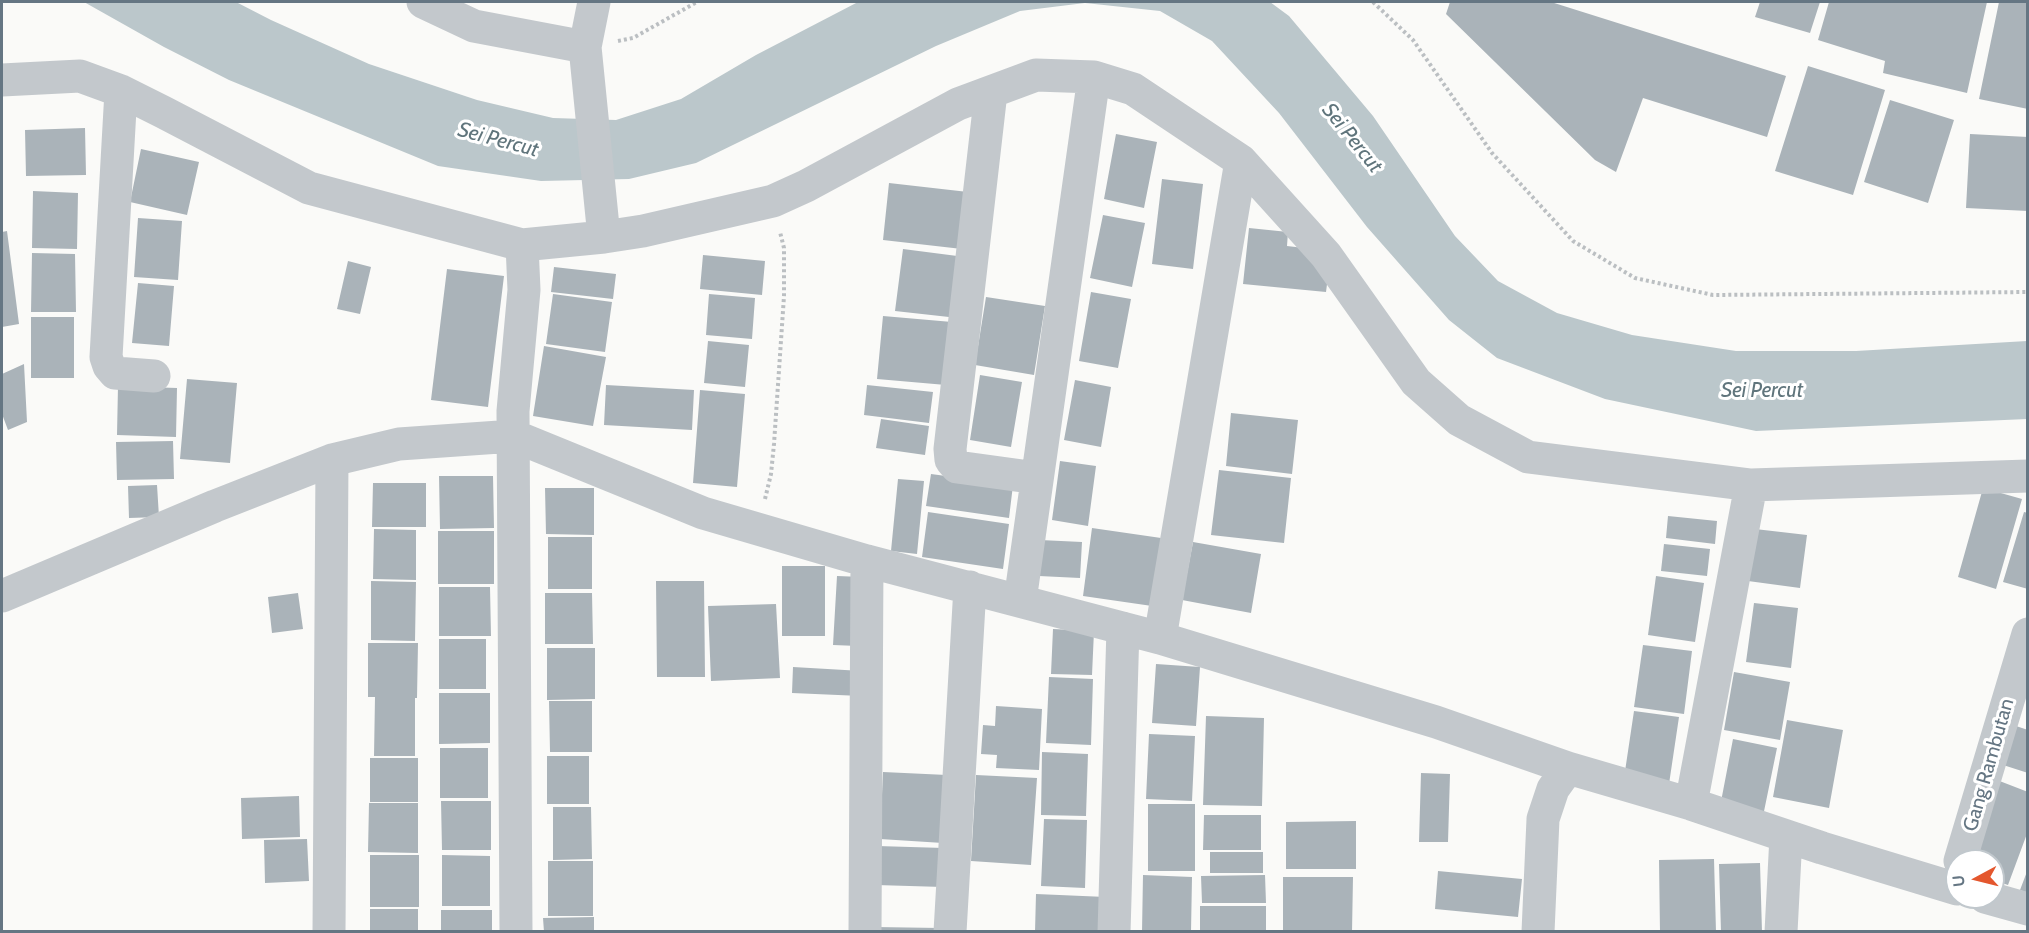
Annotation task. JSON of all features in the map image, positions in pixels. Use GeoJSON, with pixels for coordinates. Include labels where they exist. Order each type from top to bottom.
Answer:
{"type":"FeatureCollection","features":[{"type":"Feature","properties":{"kind":"street"},"geometry":{"type":"LineString","coordinates":[[423,2],[474,26],[586,55]]}},
{"type":"Feature","properties":{"kind":"street"},"geometry":{"type":"LineString","coordinates":[[594,2],[586,55],[603,225]]}},
{"type":"Feature","properties":{"kind":"street"},"geometry":{"type":"LineString","coordinates":[[2,80],[80,75],[121,91],[309,188],[522,245],[603,225],[643,231],[773,201],[806,186],[958,104],[1036,75],[1094,77],[1133,90],[1241,161],[1326,255],[1416,382],[1459,420],[1528,457],[1750,485],[2028,476]]}},
{"type":"Feature","properties":{"kind":"street"},"geometry":{"type":"LineString","coordinates":[[1020,601],[1094,77]]}},
{"type":"Feature","properties":{"kind":"street"},"geometry":{"type":"LineString","coordinates":[[121,91],[106,357],[115,373],[154,376]]}},
{"type":"Feature","properties":{"kind":"street"},"geometry":{"type":"LineString","coordinates":[[992,92],[950,449],[951,460],[957,467],[1037,478]]}},
{"type":"Feature","properties":{"kind":"street"},"geometry":{"type":"LineString","coordinates":[[1161,638],[1241,161]]}},
{"type":"Feature","properties":{"kind":"street"},"geometry":{"type":"LineString","coordinates":[[516,932],[513,411],[524,290],[522,245]]}},
{"type":"Feature","properties":{"kind":"street"},"geometry":{"type":"LineString","coordinates":[[2,596],[215,506],[332,460],[399,444],[514,436],[703,513],[867,561],[1161,638],[1436,722],[1568,768],[1691,804],[1785,836],[1945,875]]}},
{"type":"Feature","properties":{"kind":"street"},"geometry":{"type":"LineString","coordinates":[[329,932],[332,460]]}},
{"type":"Feature","properties":{"kind":"street"},"geometry":{"type":"LineString","coordinates":[[1691,804],[1750,485]]}},
{"type":"Feature","properties":{"kind":"street"},"geometry":{"type":"LineString","coordinates":[[865,932],[867,561]]}},
{"type":"Feature","properties":{"kind":"street"},"geometry":{"type":"LineString","coordinates":[[950,932],[970,587]]}},
{"type":"Feature","properties":{"kind":"street"},"geometry":{"type":"LineString","coordinates":[[1114,932],[1123,628]]}},
{"type":"Feature","properties":{"kind":"street","name":"Gang Rambutan"},"geometry":{"type":"LineString","coordinates":[[1965,849],[2028,634]]}},
{"type":"Feature","properties":{"kind":"street"},"geometry":{"type":"LineString","coordinates":[[1538,932],[1543,819],[1553,789],[1568,768]]}},
{"type":"Feature","properties":{"kind":"street"},"geometry":{"type":"LineString","coordinates":[[1781,932],[1785,836]]}},
{"type":"Feature","properties":{"kind":"street"},"geometry":{"type":"LineString","coordinates":[[2005,903],[2028,909]]}},
{"type":"Feature","properties":{"kind":"path"},"geometry":{"type":"LineString","coordinates":[[586,55],[633,38],[697,2]]}},
{"type":"Feature","properties":{"kind":"path"},"geometry":{"type":"LineString","coordinates":[[1373,2],[1413,40],[1492,153],[1573,241],[1635,278],[1713,295],[2028,292]]}},
{"type":"Feature","properties":{"kind":"path"},"geometry":{"type":"LineString","coordinates":[[758,529],[771,474],[784,296],[784,248],[773,201]]}},
{"type":"Feature","properties":{"kind":"water","name":"Sei Percut"},"geometry":{"type":"Polygon","coordinates":[[[84,2],[236,2],[369,64],[477,100],[553,118],[616,120],[681,99],[756,55],[858,2],[1270,2],[1289,16],[1373,116],[1455,236],[1498,281],[1557,313],[1632,335],[1736,351],[1856,351],[2027,341],[2027,419],[1756,431],[1605,399],[1497,358],[1449,320],[1367,227],[1279,113],[1212,41],[1160,11],[1085,3],[1020,11],[936,46],[696,163],[629,179],[541,181],[438,166],[229,80],[84,2]]]}},
{"type":"Feature","properties":{"kind":"building"},"geometry":{"type":"Polygon","coordinates":[[[1450,2],[1551,2],[1786,76],[1767,137],[1643,98],[1616,172],[1595,160],[1446,14],[1450,2]]]}},
{"type":"Feature","properties":{"kind":"building"},"geometry":{"type":"Polygon","coordinates":[[[1760,2],[1820,2],[1810,33],[1755,17],[1760,2]]]}},
{"type":"Feature","properties":{"kind":"building"},"geometry":{"type":"Polygon","coordinates":[[[1829,2],[1987,2],[1967,93],[1883,73],[1885,61],[1818,40],[1829,2]]]}},
{"type":"Feature","properties":{"kind":"building"},"geometry":{"type":"Polygon","coordinates":[[[1999,2],[2028,2],[2028,109],[1979,99],[1999,2]]]}},
{"type":"Feature","properties":{"kind":"building"},"geometry":{"type":"Polygon","coordinates":[[[1808,66],[1885,90],[1853,195],[1775,171],[1808,66]]]}},
{"type":"Feature","properties":{"kind":"building"},"geometry":{"type":"Polygon","coordinates":[[[1890,100],[1954,120],[1928,203],[1864,182],[1890,100]]]}},
{"type":"Feature","properties":{"kind":"building"},"geometry":{"type":"Polygon","coordinates":[[[85,128],[86,175],[26,176],[25,130],[85,128]]]}},
{"type":"Feature","properties":{"kind":"building"},"geometry":{"type":"Polygon","coordinates":[[[1116,134],[1157,142],[1144,208],[1104,199],[1116,134]]]}},
{"type":"Feature","properties":{"kind":"building"},"geometry":{"type":"Polygon","coordinates":[[[1970,134],[2028,137],[2028,211],[1966,208],[1970,134]]]}},
{"type":"Feature","properties":{"kind":"building"},"geometry":{"type":"Polygon","coordinates":[[[141,149],[199,162],[187,215],[130,202],[141,149]]]}},
{"type":"Feature","properties":{"kind":"building"},"geometry":{"type":"Polygon","coordinates":[[[1162,179],[1203,184],[1193,269],[1152,264],[1162,179]]]}},
{"type":"Feature","properties":{"kind":"building"},"geometry":{"type":"Polygon","coordinates":[[[889,183],[968,192],[962,249],[883,240],[889,183]]]}},
{"type":"Feature","properties":{"kind":"building"},"geometry":{"type":"Polygon","coordinates":[[[33,191],[78,193],[77,249],[32,248],[33,191]]]}},
{"type":"Feature","properties":{"kind":"building"},"geometry":{"type":"Polygon","coordinates":[[[1103,215],[1145,223],[1132,287],[1090,278],[1103,215]]]}},
{"type":"Feature","properties":{"kind":"building"},"geometry":{"type":"Polygon","coordinates":[[[138,218],[182,221],[178,280],[134,277],[138,218]]]}},
{"type":"Feature","properties":{"kind":"building"},"geometry":{"type":"Polygon","coordinates":[[[1249,228],[1288,232],[1287,246],[1321,250],[1330,261],[1326,292],[1243,284],[1249,228]]]}},
{"type":"Feature","properties":{"kind":"building"},"geometry":{"type":"Polygon","coordinates":[[[7,231],[19,324],[2,327],[2,232],[7,231]]]}},
{"type":"Feature","properties":{"kind":"building"},"geometry":{"type":"Polygon","coordinates":[[[903,249],[965,257],[958,318],[895,311],[903,249]]]}},
{"type":"Feature","properties":{"kind":"building"},"geometry":{"type":"Polygon","coordinates":[[[32,253],[75,254],[76,312],[31,312],[32,253]]]}},
{"type":"Feature","properties":{"kind":"building"},"geometry":{"type":"Polygon","coordinates":[[[703,255],[765,261],[762,295],[700,289],[703,255]]]}},
{"type":"Feature","properties":{"kind":"building"},"geometry":{"type":"Polygon","coordinates":[[[348,261],[371,267],[360,314],[337,309],[348,261]]]}},
{"type":"Feature","properties":{"kind":"building"},"geometry":{"type":"Polygon","coordinates":[[[554,267],[616,274],[613,299],[551,292],[554,267]]]}},
{"type":"Feature","properties":{"kind":"building"},"geometry":{"type":"Polygon","coordinates":[[[447,269],[504,276],[488,407],[431,400],[447,269]]]}},
{"type":"Feature","properties":{"kind":"building"},"geometry":{"type":"Polygon","coordinates":[[[138,283],[174,286],[169,346],[132,343],[138,283]]]}},
{"type":"Feature","properties":{"kind":"building"},"geometry":{"type":"Polygon","coordinates":[[[1091,292],[1131,299],[1118,368],[1079,361],[1091,292]]]}},
{"type":"Feature","properties":{"kind":"building"},"geometry":{"type":"Polygon","coordinates":[[[553,294],[612,302],[605,352],[546,344],[553,294]]]}},
{"type":"Feature","properties":{"kind":"building"},"geometry":{"type":"Polygon","coordinates":[[[709,294],[755,298],[752,339],[706,335],[709,294]]]}},
{"type":"Feature","properties":{"kind":"building"},"geometry":{"type":"Polygon","coordinates":[[[986,297],[1045,306],[1034,375],[975,365],[986,297]]]}},
{"type":"Feature","properties":{"kind":"building"},"geometry":{"type":"Polygon","coordinates":[[[883,316],[952,322],[946,385],[877,379],[883,316]]]}},
{"type":"Feature","properties":{"kind":"building"},"geometry":{"type":"Polygon","coordinates":[[[31,317],[74,317],[74,378],[31,378],[31,317]]]}},
{"type":"Feature","properties":{"kind":"building"},"geometry":{"type":"Polygon","coordinates":[[[708,341],[749,345],[745,387],[704,383],[708,341]]]}},
{"type":"Feature","properties":{"kind":"building"},"geometry":{"type":"Polygon","coordinates":[[[544,346],[606,357],[593,426],[533,416],[544,346]]]}},
{"type":"Feature","properties":{"kind":"building"},"geometry":{"type":"Polygon","coordinates":[[[24,364],[27,422],[8,430],[2,414],[2,374],[24,364]]]}},
{"type":"Feature","properties":{"kind":"building"},"geometry":{"type":"Polygon","coordinates":[[[980,375],[1022,382],[1011,447],[970,440],[980,375]]]}},
{"type":"Feature","properties":{"kind":"building"},"geometry":{"type":"Polygon","coordinates":[[[187,379],[237,383],[230,463],[180,459],[187,379]]]}},
{"type":"Feature","properties":{"kind":"building"},"geometry":{"type":"Polygon","coordinates":[[[1075,380],[1111,387],[1101,447],[1064,440],[1075,380]]]}},
{"type":"Feature","properties":{"kind":"building"},"geometry":{"type":"Polygon","coordinates":[[[606,385],[694,390],[692,430],[604,425],[606,385]]]}},
{"type":"Feature","properties":{"kind":"building"},"geometry":{"type":"Polygon","coordinates":[[[867,385],[933,392],[929,423],[864,415],[867,385]]]}},
{"type":"Feature","properties":{"kind":"building"},"geometry":{"type":"Polygon","coordinates":[[[118,386],[177,388],[176,437],[117,435],[118,386]]]}},
{"type":"Feature","properties":{"kind":"building"},"geometry":{"type":"Polygon","coordinates":[[[700,390],[745,394],[737,487],[693,483],[700,390]]]}},
{"type":"Feature","properties":{"kind":"building"},"geometry":{"type":"Polygon","coordinates":[[[1231,413],[1298,420],[1292,474],[1226,466],[1231,413]]]}},
{"type":"Feature","properties":{"kind":"building"},"geometry":{"type":"Polygon","coordinates":[[[881,419],[929,426],[925,455],[876,448],[881,419]]]}},
{"type":"Feature","properties":{"kind":"building"},"geometry":{"type":"Polygon","coordinates":[[[173,441],[174,479],[117,480],[116,442],[173,441]]]}},
{"type":"Feature","properties":{"kind":"building"},"geometry":{"type":"Polygon","coordinates":[[[1060,461],[1096,466],[1088,526],[1052,520],[1060,461]]]}},
{"type":"Feature","properties":{"kind":"building"},"geometry":{"type":"Polygon","coordinates":[[[1219,470],[1291,478],[1284,543],[1211,535],[1219,470]]]}},
{"type":"Feature","properties":{"kind":"building"},"geometry":{"type":"Polygon","coordinates":[[[931,474],[1013,485],[1009,518],[926,506],[931,474]]]}},
{"type":"Feature","properties":{"kind":"building"},"geometry":{"type":"Polygon","coordinates":[[[439,476],[493,476],[494,528],[440,529],[439,476]]]}},
{"type":"Feature","properties":{"kind":"building"},"geometry":{"type":"Polygon","coordinates":[[[898,479],[924,481],[917,554],[891,551],[898,479]]]}},
{"type":"Feature","properties":{"kind":"building"},"geometry":{"type":"Polygon","coordinates":[[[373,483],[426,483],[426,527],[372,527],[373,483]]]}},
{"type":"Feature","properties":{"kind":"building"},"geometry":{"type":"Polygon","coordinates":[[[157,485],[159,517],[129,518],[128,486],[157,485]]]}},
{"type":"Feature","properties":{"kind":"building"},"geometry":{"type":"Polygon","coordinates":[[[545,488],[594,488],[594,535],[546,534],[545,488]]]}},
{"type":"Feature","properties":{"kind":"building"},"geometry":{"type":"Polygon","coordinates":[[[1983,488],[2022,499],[1996,589],[1958,577],[1983,488]]]}},
{"type":"Feature","properties":{"kind":"building"},"geometry":{"type":"Polygon","coordinates":[[[928,512],[1009,524],[1003,569],[922,557],[928,512]]]}},
{"type":"Feature","properties":{"kind":"building"},"geometry":{"type":"Polygon","coordinates":[[[2024,512],[2028,513],[2028,589],[2003,582],[2024,512]]]}},
{"type":"Feature","properties":{"kind":"building"},"geometry":{"type":"Polygon","coordinates":[[[1668,516],[1717,521],[1715,544],[1666,538],[1668,516]]]}},
{"type":"Feature","properties":{"kind":"building"},"geometry":{"type":"Polygon","coordinates":[[[1092,528],[1168,539],[1159,607],[1083,596],[1092,528]]]}},
{"type":"Feature","properties":{"kind":"building"},"geometry":{"type":"Polygon","coordinates":[[[374,529],[416,530],[416,580],[373,579],[374,529]]]}},
{"type":"Feature","properties":{"kind":"building"},"geometry":{"type":"Polygon","coordinates":[[[1755,529],[1807,535],[1800,588],[1748,581],[1755,529]]]}},
{"type":"Feature","properties":{"kind":"building"},"geometry":{"type":"Polygon","coordinates":[[[438,531],[494,531],[494,584],[438,584],[438,531]]]}},
{"type":"Feature","properties":{"kind":"building"},"geometry":{"type":"Polygon","coordinates":[[[548,537],[592,537],[592,589],[548,589],[548,537]]]}},
{"type":"Feature","properties":{"kind":"building"},"geometry":{"type":"Polygon","coordinates":[[[1040,540],[1082,542],[1080,578],[1039,576],[1040,540]]]}},
{"type":"Feature","properties":{"kind":"building"},"geometry":{"type":"Polygon","coordinates":[[[1193,542],[1261,554],[1251,613],[1182,600],[1193,542]]]}},
{"type":"Feature","properties":{"kind":"building"},"geometry":{"type":"Polygon","coordinates":[[[1664,544],[1710,549],[1707,576],[1661,571],[1664,544]]]}},
{"type":"Feature","properties":{"kind":"building"},"geometry":{"type":"Polygon","coordinates":[[[782,566],[825,566],[825,636],[782,636],[782,566]]]}},
{"type":"Feature","properties":{"kind":"building"},"geometry":{"type":"Polygon","coordinates":[[[837,576],[862,577],[858,646],[833,645],[837,576]]]}},
{"type":"Feature","properties":{"kind":"building"},"geometry":{"type":"Polygon","coordinates":[[[1656,576],[1704,583],[1695,642],[1648,635],[1656,576]]]}},
{"type":"Feature","properties":{"kind":"building"},"geometry":{"type":"Polygon","coordinates":[[[371,581],[416,582],[415,641],[371,640],[371,581]]]}},
{"type":"Feature","properties":{"kind":"building"},"geometry":{"type":"Polygon","coordinates":[[[656,581],[704,581],[705,677],[657,677],[656,581]]]}},
{"type":"Feature","properties":{"kind":"building"},"geometry":{"type":"Polygon","coordinates":[[[439,587],[490,587],[491,636],[439,636],[439,587]]]}},
{"type":"Feature","properties":{"kind":"building"},"geometry":{"type":"Polygon","coordinates":[[[298,593],[303,629],[272,633],[268,597],[298,593]]]}},
{"type":"Feature","properties":{"kind":"building"},"geometry":{"type":"Polygon","coordinates":[[[545,593],[592,593],[593,644],[545,644],[545,593]]]}},
{"type":"Feature","properties":{"kind":"building"},"geometry":{"type":"Polygon","coordinates":[[[1754,603],[1798,608],[1791,668],[1746,662],[1754,603]]]}},
{"type":"Feature","properties":{"kind":"building"},"geometry":{"type":"Polygon","coordinates":[[[776,604],[780,678],[711,681],[708,606],[776,604]]]}},
{"type":"Feature","properties":{"kind":"building"},"geometry":{"type":"Polygon","coordinates":[[[1053,629],[1094,631],[1092,675],[1051,674],[1053,629]]]}},
{"type":"Feature","properties":{"kind":"building"},"geometry":{"type":"Polygon","coordinates":[[[439,639],[486,639],[486,689],[439,689],[439,639]]]}},
{"type":"Feature","properties":{"kind":"building"},"geometry":{"type":"Polygon","coordinates":[[[368,643],[418,643],[415,756],[374,756],[375,697],[368,697],[368,643]]]}},
{"type":"Feature","properties":{"kind":"building"},"geometry":{"type":"Polygon","coordinates":[[[1643,645],[1692,651],[1684,714],[1634,707],[1643,645]]]}},
{"type":"Feature","properties":{"kind":"building"},"geometry":{"type":"Polygon","coordinates":[[[547,648],[595,648],[595,699],[547,700],[547,648]]]}},
{"type":"Feature","properties":{"kind":"building"},"geometry":{"type":"Polygon","coordinates":[[[1156,664],[1200,667],[1196,726],[1152,723],[1156,664]]]}},
{"type":"Feature","properties":{"kind":"building"},"geometry":{"type":"Polygon","coordinates":[[[793,667],[862,671],[861,696],[792,693],[793,667]]]}},
{"type":"Feature","properties":{"kind":"building"},"geometry":{"type":"Polygon","coordinates":[[[1734,672],[1790,682],[1780,740],[1724,730],[1734,672]]]}},
{"type":"Feature","properties":{"kind":"building"},"geometry":{"type":"Polygon","coordinates":[[[1049,677],[1093,679],[1091,745],[1046,743],[1049,677]]]}},
{"type":"Feature","properties":{"kind":"building"},"geometry":{"type":"Polygon","coordinates":[[[439,693],[490,693],[490,743],[439,744],[439,693]]]}},
{"type":"Feature","properties":{"kind":"building"},"geometry":{"type":"Polygon","coordinates":[[[549,701],[592,701],[592,752],[550,752],[549,701]]]}},
{"type":"Feature","properties":{"kind":"building"},"geometry":{"type":"Polygon","coordinates":[[[996,706],[1042,709],[1039,770],[996,768],[997,755],[981,754],[983,725],[995,726],[996,706]]]}},
{"type":"Feature","properties":{"kind":"building"},"geometry":{"type":"Polygon","coordinates":[[[1634,711],[1679,717],[1669,784],[1624,778],[1634,711]]]}},
{"type":"Feature","properties":{"kind":"building"},"geometry":{"type":"Polygon","coordinates":[[[1206,716],[1264,718],[1262,806],[1203,805],[1206,716]]]}},
{"type":"Feature","properties":{"kind":"building"},"geometry":{"type":"Polygon","coordinates":[[[1787,720],[1843,730],[1829,808],[1773,797],[1787,720]]]}},
{"type":"Feature","properties":{"kind":"building"},"geometry":{"type":"Polygon","coordinates":[[[2013,725],[2028,730],[2028,773],[2000,764],[2013,725]]]}},
{"type":"Feature","properties":{"kind":"building"},"geometry":{"type":"Polygon","coordinates":[[[1149,734],[1195,736],[1192,801],[1146,799],[1149,734]]]}},
{"type":"Feature","properties":{"kind":"building"},"geometry":{"type":"Polygon","coordinates":[[[1733,739],[1777,748],[1762,821],[1719,812],[1733,739]]]}},
{"type":"Feature","properties":{"kind":"building"},"geometry":{"type":"Polygon","coordinates":[[[440,748],[488,748],[488,798],[440,798],[440,748]]]}},
{"type":"Feature","properties":{"kind":"building"},"geometry":{"type":"Polygon","coordinates":[[[1042,752],[1088,754],[1086,816],[1041,815],[1042,752]]]}},
{"type":"Feature","properties":{"kind":"building"},"geometry":{"type":"Polygon","coordinates":[[[547,756],[589,756],[589,804],[547,804],[547,756]]]}},
{"type":"Feature","properties":{"kind":"building"},"geometry":{"type":"Polygon","coordinates":[[[370,758],[418,758],[418,802],[370,802],[370,758]]]}},
{"type":"Feature","properties":{"kind":"building"},"geometry":{"type":"Polygon","coordinates":[[[883,772],[947,775],[943,843],[880,839],[883,772]]]}},
{"type":"Feature","properties":{"kind":"building"},"geometry":{"type":"Polygon","coordinates":[[[1421,773],[1450,774],[1448,842],[1419,842],[1421,773]]]}},
{"type":"Feature","properties":{"kind":"building"},"geometry":{"type":"Polygon","coordinates":[[[976,775],[1037,778],[1031,865],[971,861],[976,775]]]}},
{"type":"Feature","properties":{"kind":"building"},"geometry":{"type":"Polygon","coordinates":[[[1997,780],[2028,792],[2028,831],[2008,885],[2005,884],[2005,849],[1972,849],[1997,780]]]}},
{"type":"Feature","properties":{"kind":"building"},"geometry":{"type":"Polygon","coordinates":[[[299,796],[300,837],[242,839],[241,798],[299,796]]]}},
{"type":"Feature","properties":{"kind":"building"},"geometry":{"type":"Polygon","coordinates":[[[441,801],[491,801],[491,850],[442,850],[441,801]]]}},
{"type":"Feature","properties":{"kind":"building"},"geometry":{"type":"Polygon","coordinates":[[[369,803],[418,803],[418,853],[368,852],[369,803]]]}},
{"type":"Feature","properties":{"kind":"building"},"geometry":{"type":"Polygon","coordinates":[[[1148,804],[1195,804],[1195,871],[1148,871],[1148,804]]]}},
{"type":"Feature","properties":{"kind":"building"},"geometry":{"type":"Polygon","coordinates":[[[553,807],[591,807],[592,859],[553,860],[553,807]]]}},
{"type":"Feature","properties":{"kind":"building"},"geometry":{"type":"Polygon","coordinates":[[[1204,815],[1261,815],[1261,850],[1203,850],[1204,815]]]}},
{"type":"Feature","properties":{"kind":"building"},"geometry":{"type":"Polygon","coordinates":[[[1044,819],[1087,820],[1085,888],[1041,886],[1044,819]]]}},
{"type":"Feature","properties":{"kind":"building"},"geometry":{"type":"Polygon","coordinates":[[[1356,821],[1356,869],[1286,869],[1286,822],[1356,821]]]}},
{"type":"Feature","properties":{"kind":"building"},"geometry":{"type":"Polygon","coordinates":[[[307,839],[309,881],[265,883],[264,840],[307,839]]]}},
{"type":"Feature","properties":{"kind":"building"},"geometry":{"type":"Polygon","coordinates":[[[877,846],[944,848],[943,887],[876,885],[877,846]]]}},
{"type":"Feature","properties":{"kind":"building"},"geometry":{"type":"Polygon","coordinates":[[[1210,852],[1263,852],[1263,873],[1210,873],[1210,852]]]}},
{"type":"Feature","properties":{"kind":"building"},"geometry":{"type":"Polygon","coordinates":[[[370,855],[419,855],[419,907],[370,907],[370,855]]]}},
{"type":"Feature","properties":{"kind":"building"},"geometry":{"type":"Polygon","coordinates":[[[442,855],[490,856],[490,906],[442,906],[442,855]]]}},
{"type":"Feature","properties":{"kind":"building"},"geometry":{"type":"Polygon","coordinates":[[[1714,859],[1716,932],[1660,932],[1659,860],[1714,859]]]}},
{"type":"Feature","properties":{"kind":"building"},"geometry":{"type":"Polygon","coordinates":[[[548,861],[593,861],[593,916],[548,916],[548,861]]]}},
{"type":"Feature","properties":{"kind":"building"},"geometry":{"type":"Polygon","coordinates":[[[1760,863],[1762,932],[1721,932],[1719,864],[1760,863]]]}},
{"type":"Feature","properties":{"kind":"building"},"geometry":{"type":"Polygon","coordinates":[[[2028,869],[2028,893],[2020,890],[2028,869]]]}},
{"type":"Feature","properties":{"kind":"building"},"geometry":{"type":"Polygon","coordinates":[[[1438,871],[1522,879],[1518,917],[1435,909],[1438,871]]]}},
{"type":"Feature","properties":{"kind":"building"},"geometry":{"type":"Polygon","coordinates":[[[1143,875],[1192,877],[1191,932],[1142,932],[1143,875]]]}},
{"type":"Feature","properties":{"kind":"building"},"geometry":{"type":"Polygon","coordinates":[[[1265,875],[1266,903],[1202,903],[1201,876],[1265,875]]]}},
{"type":"Feature","properties":{"kind":"building"},"geometry":{"type":"Polygon","coordinates":[[[1283,877],[1353,877],[1352,932],[1283,932],[1283,877]]]}},
{"type":"Feature","properties":{"kind":"building"},"geometry":{"type":"Polygon","coordinates":[[[1036,894],[1106,897],[1104,932],[1035,932],[1036,894]]]}},
{"type":"Feature","properties":{"kind":"building"},"geometry":{"type":"Polygon","coordinates":[[[1200,906],[1266,906],[1266,932],[1200,932],[1200,906]]]}},
{"type":"Feature","properties":{"kind":"building"},"geometry":{"type":"Polygon","coordinates":[[[370,909],[418,909],[418,932],[370,932],[370,909]]]}},
{"type":"Feature","properties":{"kind":"building"},"geometry":{"type":"Polygon","coordinates":[[[441,910],[492,910],[492,932],[441,932],[441,910]]]}},
{"type":"Feature","properties":{"kind":"building"},"geometry":{"type":"Polygon","coordinates":[[[594,917],[594,932],[544,932],[543,918],[594,917]]]}},
{"type":"Feature","properties":{"kind":"building"},"geometry":{"type":"Polygon","coordinates":[[[875,927],[940,928],[940,932],[874,932],[875,927]]]}}]}
